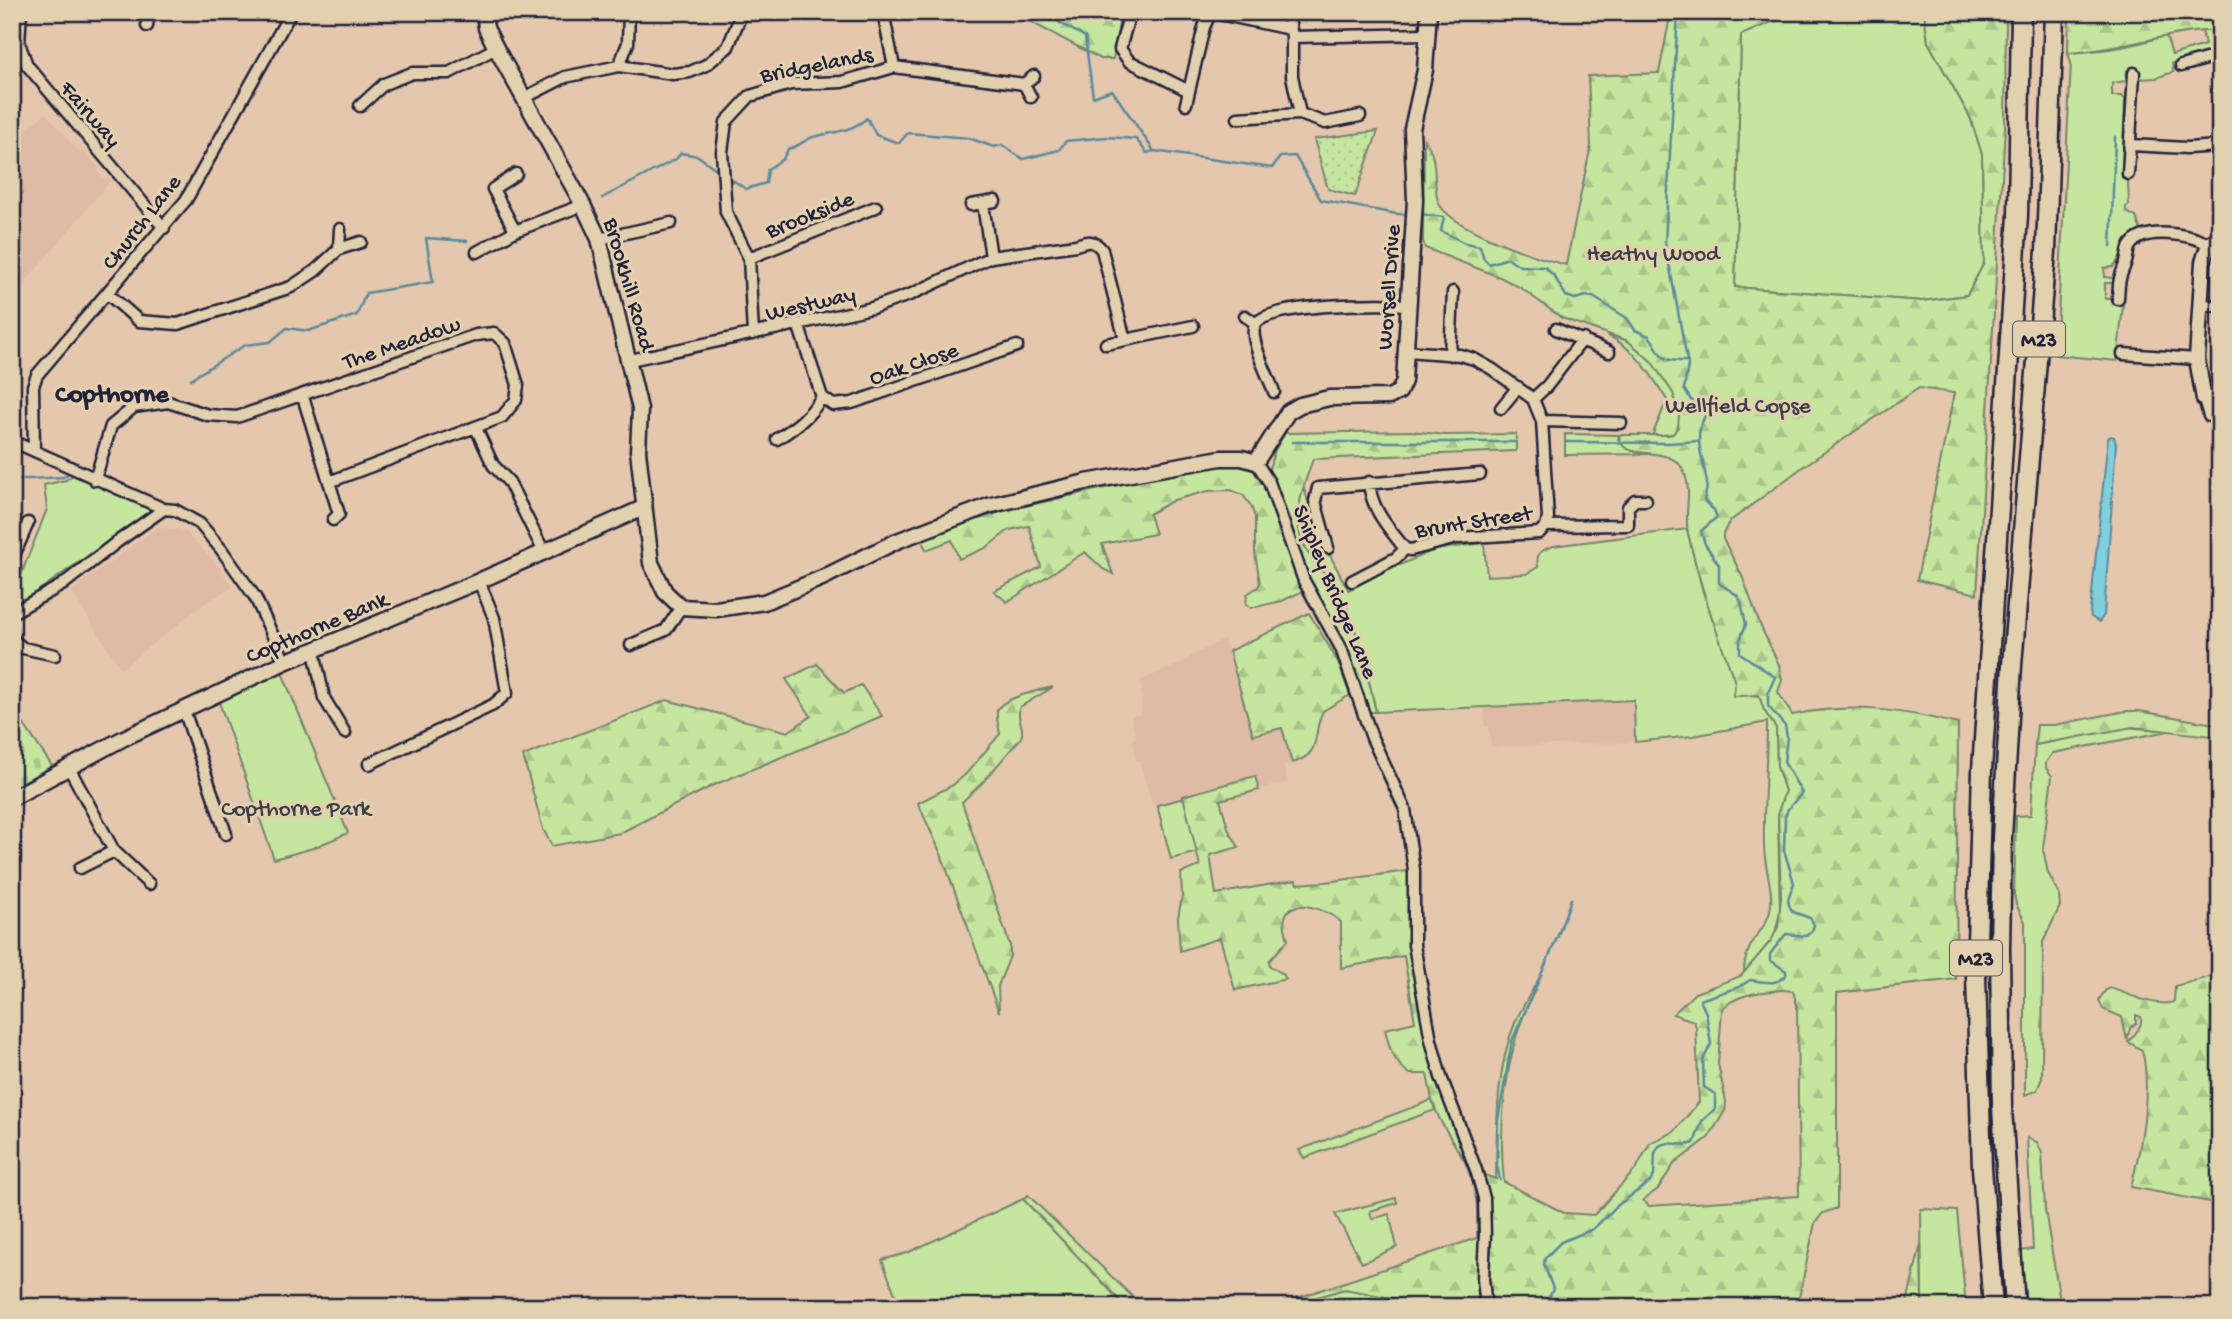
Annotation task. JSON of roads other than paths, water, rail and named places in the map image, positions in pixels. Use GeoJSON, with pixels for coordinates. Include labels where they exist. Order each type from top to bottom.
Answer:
{"type":"FeatureCollection","features":[{"type":"Feature","properties":{"kind":"highway","name":"M23"},"geometry":{"type":"LineString","coordinates":[[1993,1307],[1982,1168],[1976,977],[1982,770],[2018,215],[2021,12]]}},
{"type":"Feature","properties":{"kind":"highway","name":"M23"},"geometry":{"type":"LineString","coordinates":[[2015,1307],[2002,1108],[2002,838],[2012,665],[2046,251],[2054,12]]}},
{"type":"Feature","properties":{"kind":"street","name":"Fairway"},"geometry":{"type":"LineString","coordinates":[[21,12],[17,55],[164,228]]}},
{"type":"Feature","properties":{"kind":"street"},"geometry":{"type":"LineString","coordinates":[[147,26],[149,12]]}},
{"type":"Feature","properties":{"kind":"street","name":"Church Lane"},"geometry":{"type":"LineString","coordinates":[[34,450],[33,386],[37,375],[186,200],[291,12]]}},
{"type":"Feature","properties":{"kind":"street","name":"Brookhill Road"},"geometry":{"type":"LineString","coordinates":[[484,12],[486,28],[496,48],[599,239],[640,409],[638,451],[643,508]]}},
{"type":"Feature","properties":{"kind":"street"},"geometry":{"type":"LineString","coordinates":[[619,66],[628,43],[629,12]]}},
{"type":"Feature","properties":{"kind":"street"},"geometry":{"type":"LineString","coordinates":[[524,98],[565,76],[619,66],[673,74],[698,69],[728,47],[743,12]]}},
{"type":"Feature","properties":{"kind":"street"},"geometry":{"type":"LineString","coordinates":[[883,12],[894,67]]}},
{"type":"Feature","properties":{"kind":"street"},"geometry":{"type":"LineString","coordinates":[[1130,12],[1120,49],[1129,61],[1189,91]]}},
{"type":"Feature","properties":{"kind":"street"},"geometry":{"type":"LineString","coordinates":[[1288,12],[1292,76],[1300,114]]}},
{"type":"Feature","properties":{"kind":"street","name":"Worsell Drive"},"geometry":{"type":"LineString","coordinates":[[1256,462],[1288,412],[1300,404],[1329,392],[1379,398],[1399,392],[1404,381],[1415,200],[1412,130],[1424,70],[1429,12]]}},
{"type":"Feature","properties":{"kind":"street"},"geometry":{"type":"LineString","coordinates":[[1186,104],[1204,27],[1210,13],[1290,31],[1427,34]]}},
{"type":"Feature","properties":{"kind":"street"},"geometry":{"type":"LineString","coordinates":[[360,106],[384,84],[412,74],[449,74],[496,48]]}},
{"type":"Feature","properties":{"kind":"street"},"geometry":{"type":"LineString","coordinates":[[2180,66],[2220,55]]}},
{"type":"Feature","properties":{"kind":"street","name":"Bridgelands"},"geometry":{"type":"LineString","coordinates":[[749,258],[726,212],[722,152],[726,122],[750,96],[791,84],[842,82],[894,67],[1024,85]]}},
{"type":"Feature","properties":{"kind":"street"},"geometry":{"type":"LineString","coordinates":[[2129,174],[2134,73]]}},
{"type":"Feature","properties":{"kind":"street"},"geometry":{"type":"LineString","coordinates":[[1031,97],[1024,85],[1034,76]]}},
{"type":"Feature","properties":{"kind":"street"},"geometry":{"type":"LineString","coordinates":[[1238,118],[1300,114],[1325,123],[1360,116]]}},
{"type":"Feature","properties":{"kind":"street"},"geometry":{"type":"LineString","coordinates":[[2130,145],[2188,148],[2220,146]]}},
{"type":"Feature","properties":{"kind":"street"},"geometry":{"type":"LineString","coordinates":[[515,231],[493,188],[516,174]]}},
{"type":"Feature","properties":{"kind":"street"},"geometry":{"type":"LineString","coordinates":[[971,205],[995,201]]}},
{"type":"Feature","properties":{"kind":"street"},"geometry":{"type":"LineString","coordinates":[[983,204],[991,257]]}},
{"type":"Feature","properties":{"kind":"street"},"geometry":{"type":"LineString","coordinates":[[477,252],[515,231],[583,205]]}},
{"type":"Feature","properties":{"kind":"street","name":"Brookside"},"geometry":{"type":"LineString","coordinates":[[753,334],[749,258],[876,207]]}},
{"type":"Feature","properties":{"kind":"street"},"geometry":{"type":"LineString","coordinates":[[599,239],[671,223]]}},
{"type":"Feature","properties":{"kind":"street"},"geometry":{"type":"LineString","coordinates":[[339,249],[340,229]]}},
{"type":"Feature","properties":{"kind":"street"},"geometry":{"type":"LineString","coordinates":[[2118,299],[2120,271],[2127,260],[2129,247],[2136,240],[2177,233],[2214,241],[2203,262],[2197,359],[2209,416]]}},
{"type":"Feature","properties":{"kind":"street","name":"Westway"},"geometry":{"type":"LineString","coordinates":[[630,360],[872,308],[912,294],[991,257],[1076,246],[1089,241],[1102,250],[1125,340]]}},
{"type":"Feature","properties":{"kind":"street"},"geometry":{"type":"LineString","coordinates":[[107,293],[139,321],[178,324],[291,287],[315,271],[339,249],[361,242]]}},
{"type":"Feature","properties":{"kind":"street"},"geometry":{"type":"LineString","coordinates":[[1450,355],[1453,292]]}},
{"type":"Feature","properties":{"kind":"street"},"geometry":{"type":"LineString","coordinates":[[1274,392],[1252,334],[1255,323],[1265,315],[1335,305],[1409,305]]}},
{"type":"Feature","properties":{"kind":"street"},"geometry":{"type":"LineString","coordinates":[[2201,305],[2220,306]]}},
{"type":"Feature","properties":{"kind":"street"},"geometry":{"type":"LineString","coordinates":[[1245,316],[1255,323]]}},
{"type":"Feature","properties":{"kind":"street"},"geometry":{"type":"LineString","coordinates":[[775,441],[813,412],[822,397],[798,324]]}},
{"type":"Feature","properties":{"kind":"street"},"geometry":{"type":"LineString","coordinates":[[1106,344],[1193,326]]}},
{"type":"Feature","properties":{"kind":"street"},"geometry":{"type":"LineString","coordinates":[[1556,329],[1609,352]]}},
{"type":"Feature","properties":{"kind":"street","name":"The Meadow"},"geometry":{"type":"LineString","coordinates":[[95,480],[111,426],[134,407],[168,402],[208,415],[237,418],[476,335],[494,333],[506,346],[518,385],[516,400],[502,417],[329,482]]}},
{"type":"Feature","properties":{"kind":"street"},"geometry":{"type":"LineString","coordinates":[[1533,399],[1547,386],[1583,339]]}},
{"type":"Feature","properties":{"kind":"street","name":"Oak Close"},"geometry":{"type":"LineString","coordinates":[[822,397],[833,405],[852,403],[1017,346]]}},
{"type":"Feature","properties":{"kind":"street"},"geometry":{"type":"LineString","coordinates":[[1406,351],[1480,361],[1533,399],[1542,421],[1548,518],[1546,526]]}},
{"type":"Feature","properties":{"kind":"street"},"geometry":{"type":"LineString","coordinates":[[2123,354],[2197,359]]}},
{"type":"Feature","properties":{"kind":"street"},"geometry":{"type":"LineString","coordinates":[[1501,408],[1518,387]]}},
{"type":"Feature","properties":{"kind":"street"},"geometry":{"type":"LineString","coordinates":[[2204,399],[2220,396]]}},
{"type":"Feature","properties":{"kind":"street"},"geometry":{"type":"LineString","coordinates":[[303,397],[339,517]]}},
{"type":"Feature","properties":{"kind":"street"},"geometry":{"type":"LineString","coordinates":[[1542,421],[1621,423]]}},
{"type":"Feature","properties":{"kind":"street"},"geometry":{"type":"LineString","coordinates":[[476,428],[493,465],[509,482],[544,551]]}},
{"type":"Feature","properties":{"kind":"street"},"geometry":{"type":"LineString","coordinates":[[12,441],[95,480],[164,509],[175,510],[200,524],[255,597],[285,662]]}},
{"type":"Feature","properties":{"kind":"street"},"geometry":{"type":"LineString","coordinates":[[643,508],[651,563],[665,592],[681,607],[716,609],[764,602],[822,578],[897,541],[988,506],[1086,482],[1221,458],[1242,458],[1256,462]]}},
{"type":"Feature","properties":{"kind":"street","name":"Shipley Bridge Lane"},"geometry":{"type":"LineString","coordinates":[[1256,462],[1269,482],[1304,581],[1341,648],[1373,738],[1405,809],[1415,877],[1414,945],[1431,1040],[1484,1198],[1483,1279],[1486,1307]]}},
{"type":"Feature","properties":{"kind":"street"},"geometry":{"type":"LineString","coordinates":[[1328,548],[1315,501],[1318,488],[1480,474]]}},
{"type":"Feature","properties":{"kind":"street","name":"Brunt Street"},"geometry":{"type":"LineString","coordinates":[[1369,482],[1370,493],[1379,516],[1405,549],[1411,550],[1435,542],[1467,537],[1538,533],[1546,526],[1634,525],[1628,507],[1636,500],[1646,500]]}},
{"type":"Feature","properties":{"kind":"street","name":"Copthorne Bank"},"geometry":{"type":"LineString","coordinates":[[12,798],[68,766],[285,662],[479,581],[643,508]]}},
{"type":"Feature","properties":{"kind":"street"},"geometry":{"type":"LineString","coordinates":[[12,613],[62,585],[164,509]]}},
{"type":"Feature","properties":{"kind":"street"},"geometry":{"type":"LineString","coordinates":[[12,560],[28,523]]}},
{"type":"Feature","properties":{"kind":"street","name":"Brunt Street"},"geometry":{"type":"LineString","coordinates":[[1352,581],[1396,558],[1405,549]]}},
{"type":"Feature","properties":{"kind":"street"},"geometry":{"type":"LineString","coordinates":[[369,764],[493,705],[507,693],[494,618],[479,581]]}},
{"type":"Feature","properties":{"kind":"street"},"geometry":{"type":"LineString","coordinates":[[631,645],[666,630],[681,607]]}},
{"type":"Feature","properties":{"kind":"street"},"geometry":{"type":"LineString","coordinates":[[12,639],[23,648],[55,655]]}},
{"type":"Feature","properties":{"kind":"street"},"geometry":{"type":"LineString","coordinates":[[314,651],[324,698],[344,727]]}},
{"type":"Feature","properties":{"kind":"street"},"geometry":{"type":"LineString","coordinates":[[184,710],[226,834]]}},
{"type":"Feature","properties":{"kind":"street"},"geometry":{"type":"LineString","coordinates":[[68,766],[114,851],[149,884]]}},
{"type":"Feature","properties":{"kind":"street"},"geometry":{"type":"LineString","coordinates":[[80,868],[114,851]]}},
{"type":"Feature","properties":{"kind":"water"},"geometry":{"type":"Polygon","coordinates":[[[2111,436],[2116,444],[2104,615],[2099,622],[2091,617],[2090,612],[2108,438],[2111,436]]]}},
{"type":"Feature","properties":{"kind":"waterway"},"geometry":{"type":"LineString","coordinates":[[1041,12],[1085,37],[1093,97],[1112,90],[1154,151]]}},
{"type":"Feature","properties":{"kind":"waterway"},"geometry":{"type":"LineString","coordinates":[[1545,1307],[1553,1289],[1544,1264],[1545,1258],[1561,1242],[1593,1229],[1618,1205],[1650,1182],[1654,1176],[1655,1153],[1659,1146],[1668,1143],[1694,1143],[1702,1121],[1715,1109],[1715,1094],[1704,1087],[1703,1060],[1711,1044],[1706,1013],[1700,1000],[1739,987],[1750,980],[1769,982],[1782,979],[1786,971],[1770,960],[1770,954],[1786,934],[1806,936],[1814,925],[1810,918],[1793,912],[1789,904],[1794,883],[1784,850],[1785,817],[1788,809],[1802,793],[1784,762],[1787,737],[1785,726],[1768,706],[1768,693],[1775,677],[1740,653],[1740,640],[1746,624],[1741,602],[1737,595],[1719,583],[1719,565],[1705,544],[1701,531],[1717,517],[1704,501],[1707,484],[1699,439],[1708,411],[1691,400],[1684,389],[1688,365],[1665,242],[1678,12]]}},
{"type":"Feature","properties":{"kind":"waterway"},"geometry":{"type":"LineString","coordinates":[[731,179],[746,189],[766,183],[768,169],[783,159],[788,149],[813,137],[848,129],[867,118],[876,135],[899,143],[908,133],[969,138],[994,147],[1002,145],[1023,159],[1059,150],[1066,141],[1107,137],[1136,139],[1147,153],[1154,151],[1272,168],[1280,157],[1295,156],[1321,200],[1408,214]]}},
{"type":"Feature","properties":{"kind":"waterway"},"geometry":{"type":"LineString","coordinates":[[2111,246],[2115,137]]}},
{"type":"Feature","properties":{"kind":"waterway"},"geometry":{"type":"LineString","coordinates":[[602,198],[676,159],[681,153],[698,156],[716,169]]}},
{"type":"Feature","properties":{"kind":"waterway"},"geometry":{"type":"LineString","coordinates":[[1418,214],[1444,217],[1441,231],[1465,243],[1480,246],[1484,259],[1489,264],[1508,258],[1520,266],[1545,267],[1566,296],[1575,299],[1593,297],[1627,318],[1635,330],[1649,336],[1662,356],[1670,360],[1686,361]]}},
{"type":"Feature","properties":{"kind":"waterway"},"geometry":{"type":"LineString","coordinates":[[191,379],[245,345],[270,342],[287,328],[308,331],[357,315],[366,293],[433,282],[426,238],[467,241]]}},
{"type":"Feature","properties":{"kind":"waterway"},"geometry":{"type":"LineString","coordinates":[[1565,442],[1698,441]]}},
{"type":"Feature","properties":{"kind":"waterway"},"geometry":{"type":"LineString","coordinates":[[1292,442],[1516,442]]}},
{"type":"Feature","properties":{"kind":"waterway"},"geometry":{"type":"LineString","coordinates":[[12,480],[64,477],[67,474]]}},
{"type":"Feature","properties":{"kind":"waterway"},"geometry":{"type":"LineString","coordinates":[[1500,1180],[1497,1165],[1498,1120],[1512,1041],[1571,899]]}},
{"type":"Feature","properties":{"kind":"district","name":"Copthorne"},"geometry":{"type":"Point","coordinates":[112,392]}},
{"type":"Feature","properties":{"kind":"park label","name":"Heathy Wood"},"geometry":{"type":"Point","coordinates":[1653,252]}},
{"type":"Feature","properties":{"kind":"park label","name":"Wellfield Copse"},"geometry":{"type":"Point","coordinates":[1738,404]}},
{"type":"Feature","properties":{"kind":"park label","name":"Copthorne Park"},"geometry":{"type":"Point","coordinates":[296,807]}}]}
